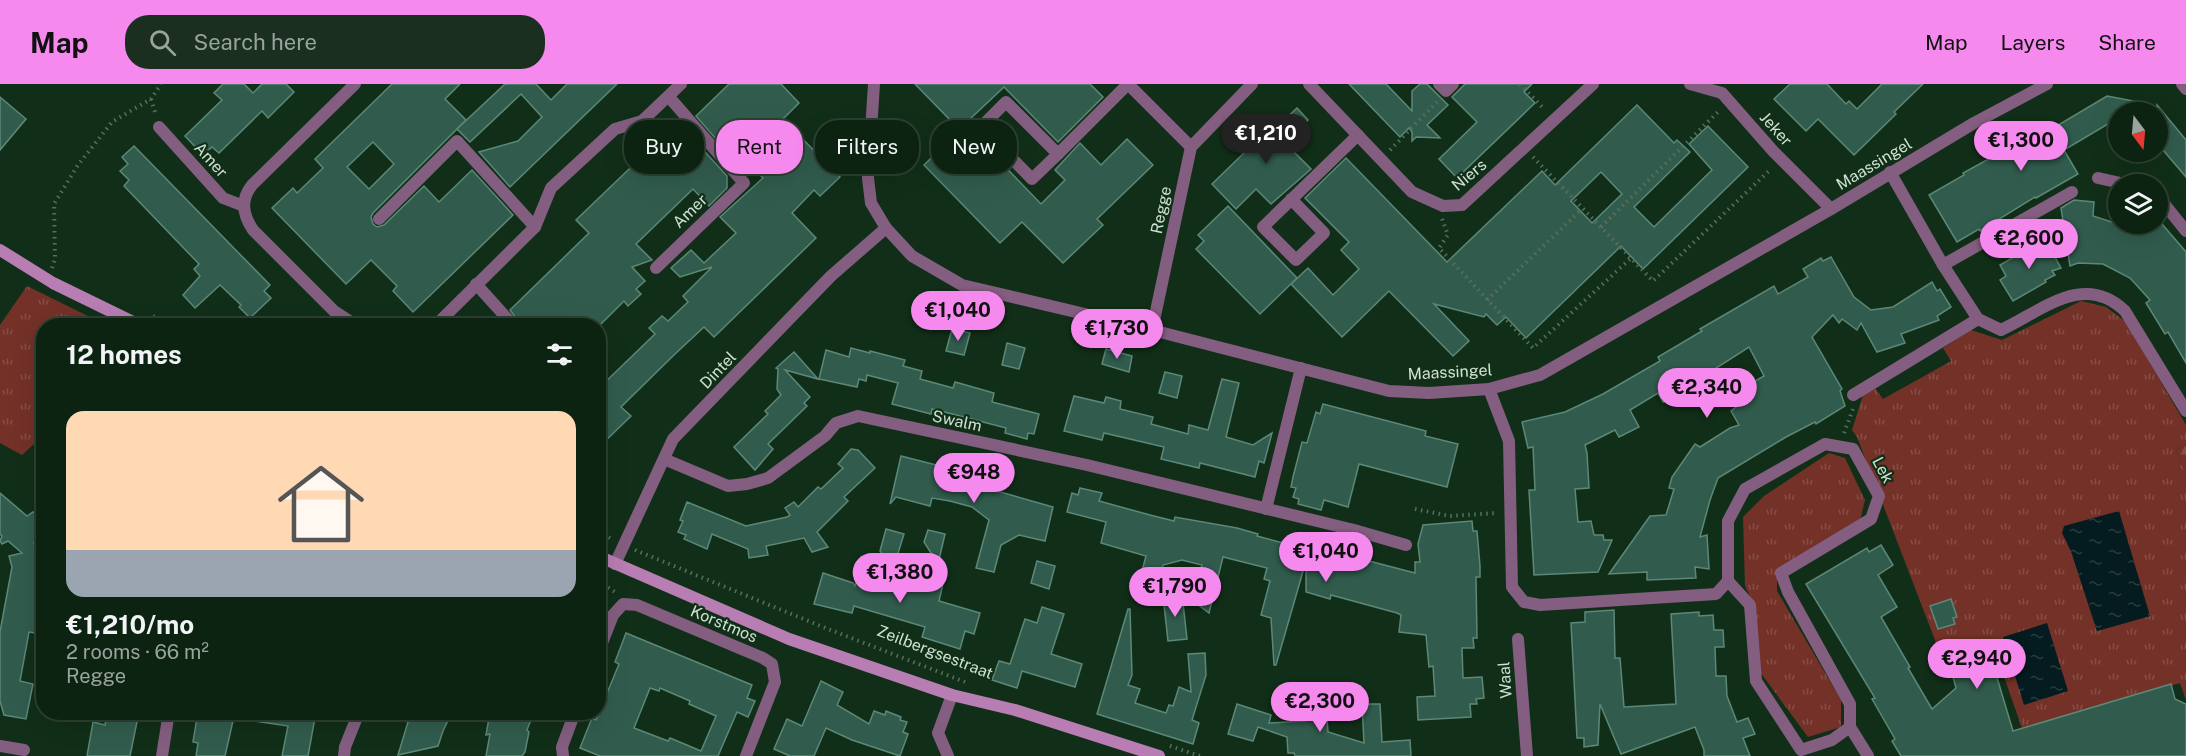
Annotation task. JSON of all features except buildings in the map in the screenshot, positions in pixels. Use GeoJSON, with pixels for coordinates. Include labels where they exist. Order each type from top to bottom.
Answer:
{"type":"FeatureCollection","features":[{"type":"Feature","properties":{"kind":"street"},"geometry":{"type":"LineString","coordinates":[[345,318],[334,311],[253,230],[245,218],[244,206],[246,193],[252,185],[355,84]]}},
{"type":"Feature","properties":{"kind":"street"},"geometry":{"type":"LineString","coordinates":[[443,318],[535,227],[551,188],[615,129],[642,121],[681,84]]}},
{"type":"Feature","properties":{"kind":"street","name":"Maassingel"},"geometry":{"type":"LineString","coordinates":[[874,84],[868,177],[871,203],[886,228],[912,256],[962,285],[1152,330],[1389,391],[1429,393],[1490,389],[1539,375],[2047,84]]}},
{"type":"Feature","properties":{"kind":"street"},"geometry":{"type":"LineString","coordinates":[[1058,154],[1006,102],[981,127],[1032,179],[1058,154],[1128,84],[1191,147],[1252,84]]}},
{"type":"Feature","properties":{"kind":"street","name":"Niers"},"geometry":{"type":"LineString","coordinates":[[1308,84],[1412,192],[1443,206],[1462,206],[1593,84]]}},
{"type":"Feature","properties":{"kind":"street"},"geometry":{"type":"LineString","coordinates":[[1690,84],[1725,97],[1732,84]]}},
{"type":"Feature","properties":{"kind":"street"},"geometry":{"type":"LineString","coordinates":[[2182,84],[2186,89]]}},
{"type":"Feature","properties":{"kind":"street","name":"Amer"},"geometry":{"type":"LineString","coordinates":[[656,268],[744,183],[669,97]]}},
{"type":"Feature","properties":{"kind":"street","name":"Jeker"},"geometry":{"type":"LineString","coordinates":[[1725,97],[1781,159],[1831,209]]}},
{"type":"Feature","properties":{"kind":"street","name":"Amer"},"geometry":{"type":"LineString","coordinates":[[159,127],[223,198],[244,206]]}},
{"type":"Feature","properties":{"kind":"street"},"geometry":{"type":"LineString","coordinates":[[1291,199],[1324,233],[1296,260],[1263,227],[1291,199],[1358,135]]}},
{"type":"Feature","properties":{"kind":"street"},"geometry":{"type":"LineString","coordinates":[[379,219],[457,141],[535,227]]}},
{"type":"Feature","properties":{"kind":"street","name":"Regge"},"geometry":{"type":"LineString","coordinates":[[1152,330],[1191,147]]}},
{"type":"Feature","properties":{"kind":"street"},"geometry":{"type":"LineString","coordinates":[[1890,172],[1943,265],[1978,319],[2001,330],[2060,299],[2078,293],[2097,294],[2113,299],[2126,311],[2186,411]]}},
{"type":"Feature","properties":{"kind":"street"},"geometry":{"type":"LineString","coordinates":[[2098,177],[2108,180]]}},
{"type":"Feature","properties":{"kind":"street"},"geometry":{"type":"LineString","coordinates":[[1943,265],[2072,192]]}},
{"type":"Feature","properties":{"kind":"street"},"geometry":{"type":"LineString","coordinates":[[2168,209],[2186,231]]}},
{"type":"Feature","properties":{"kind":"street","name":"Dintel"},"geometry":{"type":"LineString","coordinates":[[615,564],[673,439],[831,276],[886,228]]}},
{"type":"Feature","properties":{"kind":"street"},"geometry":{"type":"LineString","coordinates":[[0,250],[53,283],[125,318]]}},
{"type":"Feature","properties":{"kind":"street"},"geometry":{"type":"LineString","coordinates":[[476,284],[507,318]]}},
{"type":"Feature","properties":{"kind":"street"},"geometry":{"type":"LineString","coordinates":[[1853,394],[1978,319]]}},
{"type":"Feature","properties":{"kind":"street"},"geometry":{"type":"LineString","coordinates":[[1266,509],[1301,368]]}},
{"type":"Feature","properties":{"kind":"street"},"geometry":{"type":"LineString","coordinates":[[1490,389],[1509,441],[1512,588],[1524,602],[1540,605],[1716,594],[1728,580],[1728,521],[1745,489],[1825,444],[1840,446]]}},
{"type":"Feature","properties":{"kind":"street","name":"Swalm"},"geometry":{"type":"LineString","coordinates":[[664,459],[728,486],[747,484],[768,478],[825,436],[836,423],[858,416],[1087,465],[1354,530],[1406,545]]}},
{"type":"Feature","properties":{"kind":"street","name":"Lek"},"geometry":{"type":"LineString","coordinates":[[1840,446],[1853,449],[1879,496],[1871,519],[1781,573],[1788,592],[1850,704],[1850,727],[1868,756]]}},
{"type":"Feature","properties":{"kind":"street","name":"Zeilbergsestraat"},"geometry":{"type":"LineString","coordinates":[[606,560],[789,639],[952,695],[1015,710],[1159,756]]}},
{"type":"Feature","properties":{"kind":"street"},"geometry":{"type":"LineString","coordinates":[[1728,580],[1750,605],[1756,681],[1800,750],[1832,740],[1850,727]]}},
{"type":"Feature","properties":{"kind":"street","name":"Korstmos"},"geometry":{"type":"LineString","coordinates":[[606,634],[614,615],[623,604],[637,605],[764,658],[772,664],[775,682],[746,756]]}},
{"type":"Feature","properties":{"kind":"street","name":"Waal"},"geometry":{"type":"LineString","coordinates":[[1518,639],[1527,756]]}},
{"type":"Feature","properties":{"kind":"street","name":"Zeilbergsestraat"},"geometry":{"type":"LineString","coordinates":[[948,756],[938,733],[952,695]]}},
{"type":"Feature","properties":{"kind":"street"},"geometry":{"type":"LineString","coordinates":[[162,756],[168,720]]}},
{"type":"Feature","properties":{"kind":"street"},"geometry":{"type":"LineString","coordinates":[[344,756],[345,747],[356,720]]}},
{"type":"Feature","properties":{"kind":"street"},"geometry":{"type":"LineString","coordinates":[[563,756],[562,747],[572,720]]}},
{"type":"Feature","properties":{"kind":"street"},"geometry":{"type":"LineString","coordinates":[[0,746],[24,750]]}},
{"type":"Feature","properties":{"kind":"path"},"geometry":{"type":"LineString","coordinates":[[50,271],[55,259],[54,204],[78,165],[112,122],[151,99],[160,84]]}},
{"type":"Feature","properties":{"kind":"path"},"geometry":{"type":"LineString","coordinates":[[1520,84],[1555,120]]}},
{"type":"Feature","properties":{"kind":"path"},"geometry":{"type":"LineString","coordinates":[[1381,159],[1444,96],[1446,86]]}},
{"type":"Feature","properties":{"kind":"path"},"geometry":{"type":"LineString","coordinates":[[1601,227],[1725,97]]}},
{"type":"Feature","properties":{"kind":"path"},"geometry":{"type":"LineString","coordinates":[[1524,148],[1653,281],[1781,159]]}},
{"type":"Feature","properties":{"kind":"path"},"geometry":{"type":"LineString","coordinates":[[1436,202],[1448,235],[1438,248],[1533,348],[1630,259]]}},
{"type":"Feature","properties":{"kind":"path"},"geometry":{"type":"LineString","coordinates":[[1487,300],[1582,209]]}},
{"type":"Feature","properties":{"kind":"path"},"geometry":{"type":"LineString","coordinates":[[1840,446],[1856,402],[1853,394]]}},
{"type":"Feature","properties":{"kind":"path"},"geometry":{"type":"LineString","coordinates":[[1415,509],[1450,516],[1511,512]]}},
{"type":"Feature","properties":{"kind":"path","name":"Zeilbergsestraat"},"geometry":{"type":"LineString","coordinates":[[606,536],[656,560],[959,678],[968,684]]}},
{"type":"Feature","properties":{"kind":"path"},"geometry":{"type":"LineString","coordinates":[[1167,746],[1200,756]]}},
{"type":"Feature","properties":{"kind":"green space"},"geometry":{"type":"Polygon","coordinates":[[[27,286],[92,318],[36,318],[36,442],[22,455],[0,443],[0,325],[27,286]]]}},
{"type":"Feature","properties":{"kind":"green space"},"geometry":{"type":"Polygon","coordinates":[[[2081,301],[2106,307],[2126,322],[2186,425],[2186,445],[2176,450],[2186,471],[2186,700],[2180,683],[2023,731],[1995,651],[1945,666],[1857,437],[1852,430],[1863,395],[1875,388],[1883,399],[1951,361],[1943,348],[1971,330],[2002,340],[2081,301]],[[2067,544],[2097,631],[2150,616],[2067,544]]]}},
{"type":"Feature","properties":{"kind":"green space"},"geometry":{"type":"Polygon","coordinates":[[[2186,445],[2186,471],[2176,450],[2186,445]]]}},
{"type":"Feature","properties":{"kind":"green space"},"geometry":{"type":"Polygon","coordinates":[[[1829,453],[1845,458],[1865,500],[1860,521],[1777,570],[1777,591],[1841,700],[1841,727],[1808,737],[1760,672],[1756,608],[1745,586],[1743,517],[1764,496],[1829,453]]]}},
{"type":"Feature","properties":{"kind":"water"},"geometry":{"type":"Polygon","coordinates":[[[2119,511],[2150,616],[2097,631],[2071,551],[2062,533],[2064,526],[2119,511]]]}},
{"type":"Feature","properties":{"kind":"water"},"geometry":{"type":"Polygon","coordinates":[[[2047,623],[2068,691],[2024,705],[2003,637],[2047,623]]]}}]}
